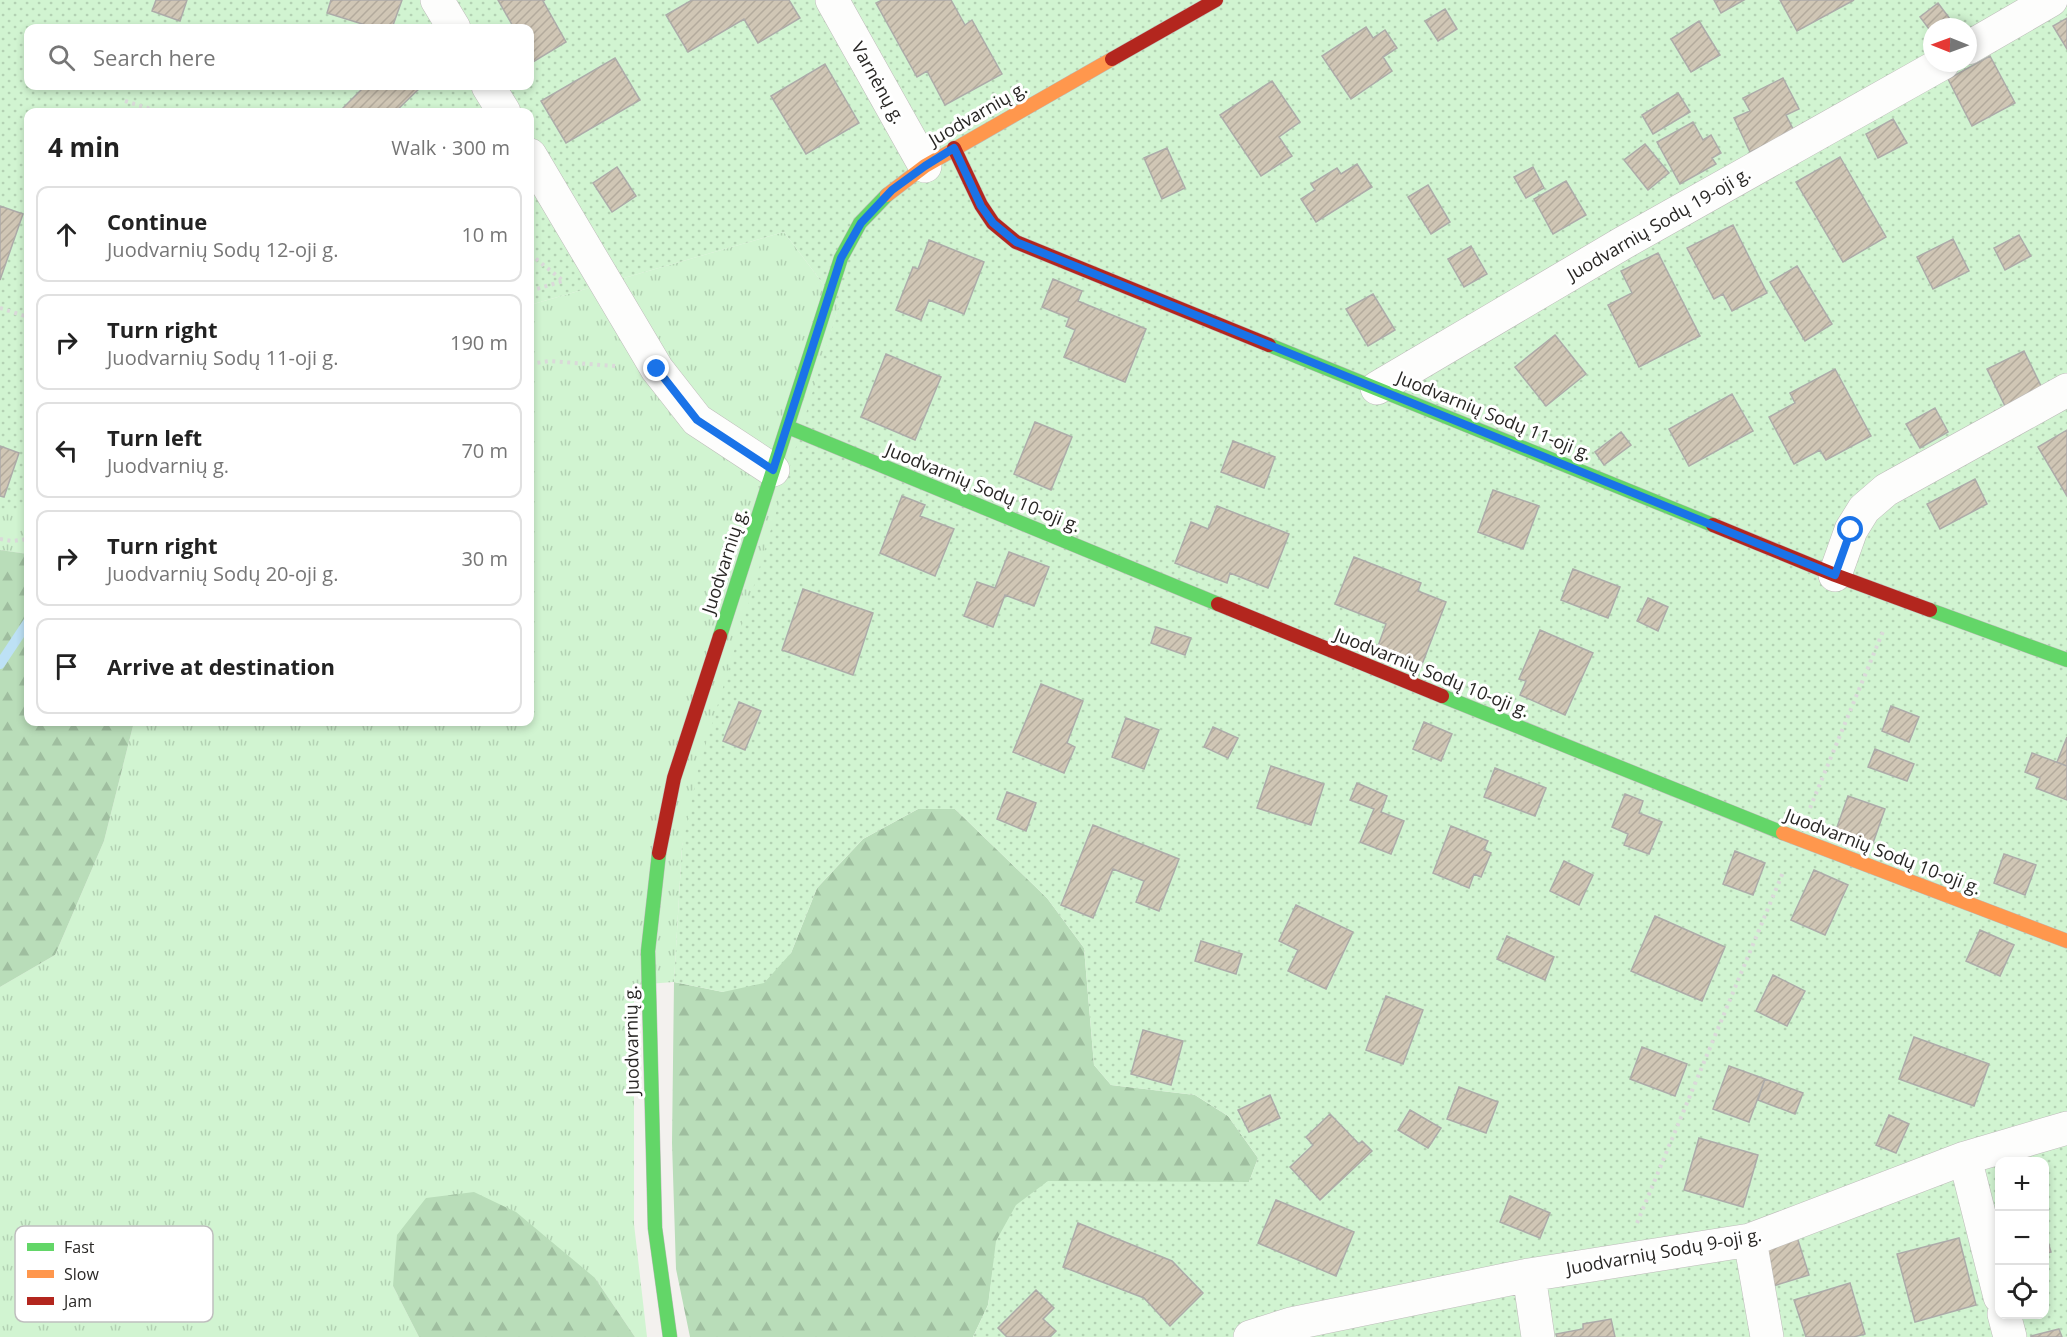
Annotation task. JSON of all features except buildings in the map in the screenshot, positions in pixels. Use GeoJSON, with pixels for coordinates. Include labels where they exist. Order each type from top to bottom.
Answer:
{"type":"FeatureCollection","features":[{"type":"Feature","properties":{"kind":"street"},"geometry":{"type":"LineString","coordinates":[[437,0],[452,24]]}},
{"type":"Feature","properties":{"kind":"street","name":"Varnėnų g."},"geometry":{"type":"LineString","coordinates":[[832,0],[925,166]]}},
{"type":"Feature","properties":{"kind":"street","name":"Juodvarnių g."},"geometry":{"type":"LineString","coordinates":[[670,1337],[655,1228],[648,951],[656,869],[674,778],[841,258],[861,223],[892,190],[925,166],[1216,0]]}},
{"type":"Feature","properties":{"kind":"street"},"geometry":{"type":"LineString","coordinates":[[1977,43],[2052,0]]}},
{"type":"Feature","properties":{"kind":"street","name":"Juodvarnių Sodų 19-oji g."},"geometry":{"type":"LineString","coordinates":[[1377,388],[1623,243],[1927,72]]}},
{"type":"Feature","properties":{"kind":"street"},"geometry":{"type":"LineString","coordinates":[[490,90],[502,108]]}},
{"type":"Feature","properties":{"kind":"street","name":"Juodvarnių Sodų 11-oji g."},"geometry":{"type":"LineString","coordinates":[[954,148],[981,206],[993,223],[1016,242],[1835,575],[2067,660]]}},
{"type":"Feature","properties":{"kind":"street"},"geometry":{"type":"LineString","coordinates":[[534,162],[657,369],[697,420],[773,470]]}},
{"type":"Feature","properties":{"kind":"street"},"geometry":{"type":"LineString","coordinates":[[1835,575],[1851,530],[1864,509],[1886,490],[2067,390]]}},
{"type":"Feature","properties":{"kind":"street","name":"Juodvarnių Sodų 10-oji g."},"geometry":{"type":"LineString","coordinates":[[788,427],[1478,711],[1797,839],[2067,941]]}},
{"type":"Feature","properties":{"kind":"street","name":"Juodvarnių Sodų 9-oji g."},"geometry":{"type":"LineString","coordinates":[[1250,1337],[1292,1330],[1529,1275],[1750,1240],[1965,1158],[2067,1128]]}},
{"type":"Feature","properties":{"kind":"street"},"geometry":{"type":"LineString","coordinates":[[1965,1158],[1995,1276]]}},
{"type":"Feature","properties":{"kind":"street"},"geometry":{"type":"LineString","coordinates":[[1750,1240],[1767,1337]]}},
{"type":"Feature","properties":{"kind":"street"},"geometry":{"type":"LineString","coordinates":[[1529,1275],[1538,1337]]}},
{"type":"Feature","properties":{"kind":"street"},"geometry":{"type":"LineString","coordinates":[[2005,1319],[2010,1337]]}},
{"type":"Feature","properties":{"kind":"path"},"geometry":{"type":"LineString","coordinates":[[125,101],[147,108]]}},
{"type":"Feature","properties":{"kind":"path"},"geometry":{"type":"LineString","coordinates":[[534,290],[563,281]]}},
{"type":"Feature","properties":{"kind":"path"},"geometry":{"type":"LineString","coordinates":[[0,308],[24,316]]}},
{"type":"Feature","properties":{"kind":"path"},"geometry":{"type":"LineString","coordinates":[[534,364],[549,362],[657,369]]}},
{"type":"Feature","properties":{"kind":"path"},"geometry":{"type":"LineString","coordinates":[[0,539],[24,540]]}},
{"type":"Feature","properties":{"kind":"path"},"geometry":{"type":"LineString","coordinates":[[1622,1260],[1897,598]]}},
{"type":"Feature","properties":{"kind":"green space"},"geometry":{"type":"Polygon","coordinates":[[[0,0],[2067,0],[2067,1337],[973,1337],[988,1305],[996,1241],[1016,1205],[1048,1181],[1249,1182],[1258,1158],[1228,1116],[1195,1095],[1111,1085],[1094,1065],[1084,948],[1047,898],[955,809],[918,809],[863,839],[817,888],[791,953],[764,983],[723,992],[674,982],[682,846],[698,770],[839,305],[784,232],[534,304],[534,108],[24,108],[24,509],[0,509],[0,0]]]}},
{"type":"Feature","properties":{"kind":"green space"},"geometry":{"type":"Polygon","coordinates":[[[784,232],[839,305],[682,846],[674,982],[634,985],[634,1224],[647,1337],[635,1337],[595,1278],[393,1286],[419,1337],[0,1337],[0,987],[55,955],[104,841],[133,726],[534,726],[534,304],[784,232]]]}},
{"type":"Feature","properties":{"kind":"green space"},"geometry":{"type":"Polygon","coordinates":[[[0,509],[24,509],[24,553],[0,550],[0,509]]]}},
{"type":"Feature","properties":{"kind":"green space"},"geometry":{"type":"Polygon","coordinates":[[[0,550],[24,553],[24,726],[133,726],[104,841],[55,955],[0,987],[0,550]]]}},
{"type":"Feature","properties":{"kind":"green space"},"geometry":{"type":"Polygon","coordinates":[[[918,809],[955,809],[1047,898],[1084,948],[1094,1065],[1111,1085],[1195,1095],[1228,1116],[1258,1158],[1249,1182],[1047,1182],[997,1241],[988,1305],[973,1337],[690,1337],[676,1269],[672,1143],[674,982],[723,992],[791,953],[817,888],[863,839],[918,809]]]}},
{"type":"Feature","properties":{"kind":"green space"},"geometry":{"type":"Polygon","coordinates":[[[474,1192],[516,1212],[595,1278],[635,1337],[419,1337],[393,1286],[397,1235],[426,1198],[474,1192]]]}},
{"type":"Feature","properties":{"kind":"waterway"},"geometry":{"type":"LineString","coordinates":[[0,664],[24,628]]}},
{"type":"Feature","properties":{"kind":"traffic: fast"},"geometry":{"type":"LineString","coordinates":[[720,636],[841,258],[860,223],[887,195]]}},
{"type":"Feature","properties":{"kind":"traffic: fast"},"geometry":{"type":"LineString","coordinates":[[1269,345],[1713,525]]}},
{"type":"Feature","properties":{"kind":"traffic: fast"},"geometry":{"type":"LineString","coordinates":[[788,427],[1218,604]]}},
{"type":"Feature","properties":{"kind":"traffic: fast"},"geometry":{"type":"LineString","coordinates":[[1930,610],[2067,660]]}},
{"type":"Feature","properties":{"kind":"traffic: fast"},"geometry":{"type":"LineString","coordinates":[[1442,696],[1783,833]]}},
{"type":"Feature","properties":{"kind":"traffic: fast"},"geometry":{"type":"LineString","coordinates":[[659,853],[648,951],[655,1228],[670,1337]]}},
{"type":"Feature","properties":{"kind":"traffic: slow"},"geometry":{"type":"LineString","coordinates":[[887,195],[925,166],[1112,59]]}},
{"type":"Feature","properties":{"kind":"traffic: slow"},"geometry":{"type":"LineString","coordinates":[[1783,833],[2067,941]]}},
{"type":"Feature","properties":{"kind":"traffic: jam"},"geometry":{"type":"LineString","coordinates":[[1112,59],[1216,0]]}},
{"type":"Feature","properties":{"kind":"traffic: jam"},"geometry":{"type":"LineString","coordinates":[[954,148],[981,205],[993,223],[1016,242],[1269,345]]}},
{"type":"Feature","properties":{"kind":"traffic: jam"},"geometry":{"type":"LineString","coordinates":[[1713,525],[1835,575],[1930,610]]}},
{"type":"Feature","properties":{"kind":"traffic: jam"},"geometry":{"type":"LineString","coordinates":[[1218,604],[1442,696]]}},
{"type":"Feature","properties":{"kind":"traffic: jam"},"geometry":{"type":"LineString","coordinates":[[659,853],[674,778],[720,636]]}},
{"type":"Feature","properties":{"kind":"route"},"geometry":{"type":"LineString","coordinates":[[657,369],[697,420],[773,470],[841,258],[861,223],[892,190],[954,148],[981,206],[993,223],[1016,242],[1835,575],[1851,530]]}}]}
